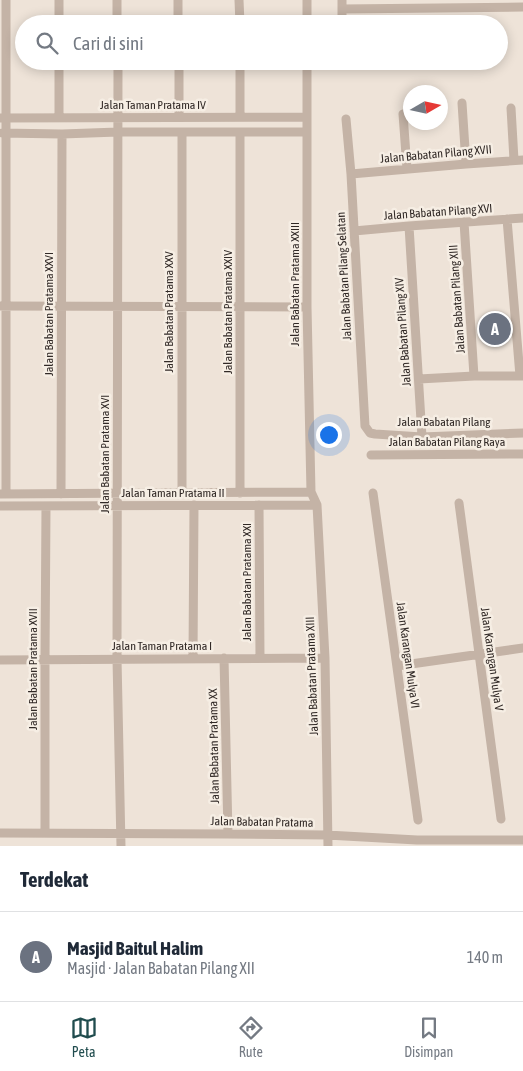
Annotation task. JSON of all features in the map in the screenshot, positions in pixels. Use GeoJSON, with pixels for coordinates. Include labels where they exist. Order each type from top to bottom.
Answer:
{"type":"FeatureCollection","features":[{"type":"Feature","properties":{"kind":"street"},"geometry":{"type":"LineString","coordinates":[[3,494],[3,118],[6,0]]}},
{"type":"Feature","properties":{"kind":"street"},"geometry":{"type":"LineString","coordinates":[[59,0],[59,15]]}},
{"type":"Feature","properties":{"kind":"street"},"geometry":{"type":"LineString","coordinates":[[117,0],[117,15]]}},
{"type":"Feature","properties":{"kind":"street"},"geometry":{"type":"LineString","coordinates":[[178,0],[178,15]]}},
{"type":"Feature","properties":{"kind":"street"},"geometry":{"type":"LineString","coordinates":[[240,0],[240,15]]}},
{"type":"Feature","properties":{"kind":"street"},"geometry":{"type":"LineString","coordinates":[[307,0],[307,15]]}},
{"type":"Feature","properties":{"kind":"street"},"geometry":{"type":"LineString","coordinates":[[342,5],[513,4],[523,7]]}},
{"type":"Feature","properties":{"kind":"street"},"geometry":{"type":"LineString","coordinates":[[59,70],[60,118]]}},
{"type":"Feature","properties":{"kind":"street","name":"Jalan Babatan Pratama XVI"},"geometry":{"type":"LineString","coordinates":[[118,70],[117,659],[120,846]]}},
{"type":"Feature","properties":{"kind":"street"},"geometry":{"type":"LineString","coordinates":[[178,70],[179,117]]}},
{"type":"Feature","properties":{"kind":"street"},"geometry":{"type":"LineString","coordinates":[[240,70],[240,116]]}},
{"type":"Feature","properties":{"kind":"street","name":"Jalan Babatan Pratama XXIII"},"geometry":{"type":"LineString","coordinates":[[307,70],[307,307],[311,492],[317,505]]}},
{"type":"Feature","properties":{"kind":"street"},"geometry":{"type":"LineString","coordinates":[[462,103],[466,164]]}},
{"type":"Feature","properties":{"kind":"street"},"geometry":{"type":"LineString","coordinates":[[511,108],[518,160]]}},
{"type":"Feature","properties":{"kind":"street","name":"Jalan Taman Pratama IV"},"geometry":{"type":"LineString","coordinates":[[3,118],[307,117]]}},
{"type":"Feature","properties":{"kind":"street","name":"Jalan Babatan Pilang Selatan"},"geometry":{"type":"LineString","coordinates":[[346,119],[351,174],[364,422],[367,431]]}},
{"type":"Feature","properties":{"kind":"street"},"geometry":{"type":"LineString","coordinates":[[404,130],[407,169]]}},
{"type":"Feature","properties":{"kind":"street","name":"Jalan Babatan Pratama XXV"},"geometry":{"type":"LineString","coordinates":[[182,132],[182,493]]}},
{"type":"Feature","properties":{"kind":"street","name":"Jalan Babatan Pratama XXIV"},"geometry":{"type":"LineString","coordinates":[[240,132],[240,493]]}},
{"type":"Feature","properties":{"kind":"street"},"geometry":{"type":"LineString","coordinates":[[3,133],[307,132]]}},
{"type":"Feature","properties":{"kind":"street","name":"Jalan Babatan Pratama XXVI"},"geometry":{"type":"LineString","coordinates":[[61,494],[62,134]]}},
{"type":"Feature","properties":{"kind":"street","name":"Jalan Babatan Pilang XVII"},"geometry":{"type":"LineString","coordinates":[[351,174],[518,160]]}},
{"type":"Feature","properties":{"kind":"street","name":"Jalan Babatan Pilang XVI"},"geometry":{"type":"LineString","coordinates":[[354,231],[523,218]]}},
{"type":"Feature","properties":{"kind":"street"},"geometry":{"type":"LineString","coordinates":[[419,379],[522,376],[507,219]]}},
{"type":"Feature","properties":{"kind":"street","name":"Jalan Babatan Pilang XIII"},"geometry":{"type":"LineString","coordinates":[[464,222],[474,376]]}},
{"type":"Feature","properties":{"kind":"street","name":"Jalan Babatan Pilang XIV"},"geometry":{"type":"LineString","coordinates":[[409,226],[422,437]]}},
{"type":"Feature","properties":{"kind":"street"},"geometry":{"type":"LineString","coordinates":[[3,306],[307,307]]}},
{"type":"Feature","properties":{"kind":"street","name":"Jalan Babatan Pilang"},"geometry":{"type":"LineString","coordinates":[[367,431],[375,434],[422,437],[523,433]]}},
{"type":"Feature","properties":{"kind":"street","name":"Jalan Babatan Pilang Raya"},"geometry":{"type":"LineString","coordinates":[[371,455],[523,454]]}},
{"type":"Feature","properties":{"kind":"street","name":"Jalan Taman Pratama II"},"geometry":{"type":"LineString","coordinates":[[3,494],[311,492]]}},
{"type":"Feature","properties":{"kind":"street","name":"Jalan Karangan Mulya VI"},"geometry":{"type":"LineString","coordinates":[[373,493],[418,820]]}},
{"type":"Feature","properties":{"kind":"street","name":"Jalan Karangan Mulya V"},"geometry":{"type":"LineString","coordinates":[[459,503],[501,818]]}},
{"type":"Feature","properties":{"kind":"street"},"geometry":{"type":"LineString","coordinates":[[193,658],[194,505]]}},
{"type":"Feature","properties":{"kind":"street","name":"Jalan Babatan Pratama XXI"},"geometry":{"type":"LineString","coordinates":[[259,505],[260,658]]}},
{"type":"Feature","properties":{"kind":"street","name":"Jalan Taman Pratama II"},"geometry":{"type":"LineString","coordinates":[[0,506],[317,505]]}},
{"type":"Feature","properties":{"kind":"street","name":"Jalan Babatan Pratama XIII"},"geometry":{"type":"LineString","coordinates":[[317,505],[325,658],[328,846]]}},
{"type":"Feature","properties":{"kind":"street","name":"Jalan Babatan Pratama XVII"},"geometry":{"type":"LineString","coordinates":[[45,833],[46,506]]}},
{"type":"Feature","properties":{"kind":"street"},"geometry":{"type":"LineString","coordinates":[[397,666],[523,648]]}},
{"type":"Feature","properties":{"kind":"street","name":"Jalan Babatan Pratama XX"},"geometry":{"type":"LineString","coordinates":[[224,658],[228,834]]}},
{"type":"Feature","properties":{"kind":"street","name":"Jalan Taman Pratama I"},"geometry":{"type":"LineString","coordinates":[[0,660],[325,658]]}},
{"type":"Feature","properties":{"kind":"street","name":"Jalan Babatan Pratama"},"geometry":{"type":"LineString","coordinates":[[0,833],[327,835],[397,843],[486,843],[523,840]]}},
{"type":"Feature","properties":{"kind":"place","name":"Masjid Baitul Halim"},"geometry":{"type":"Point","coordinates":[495,329]}}]}
